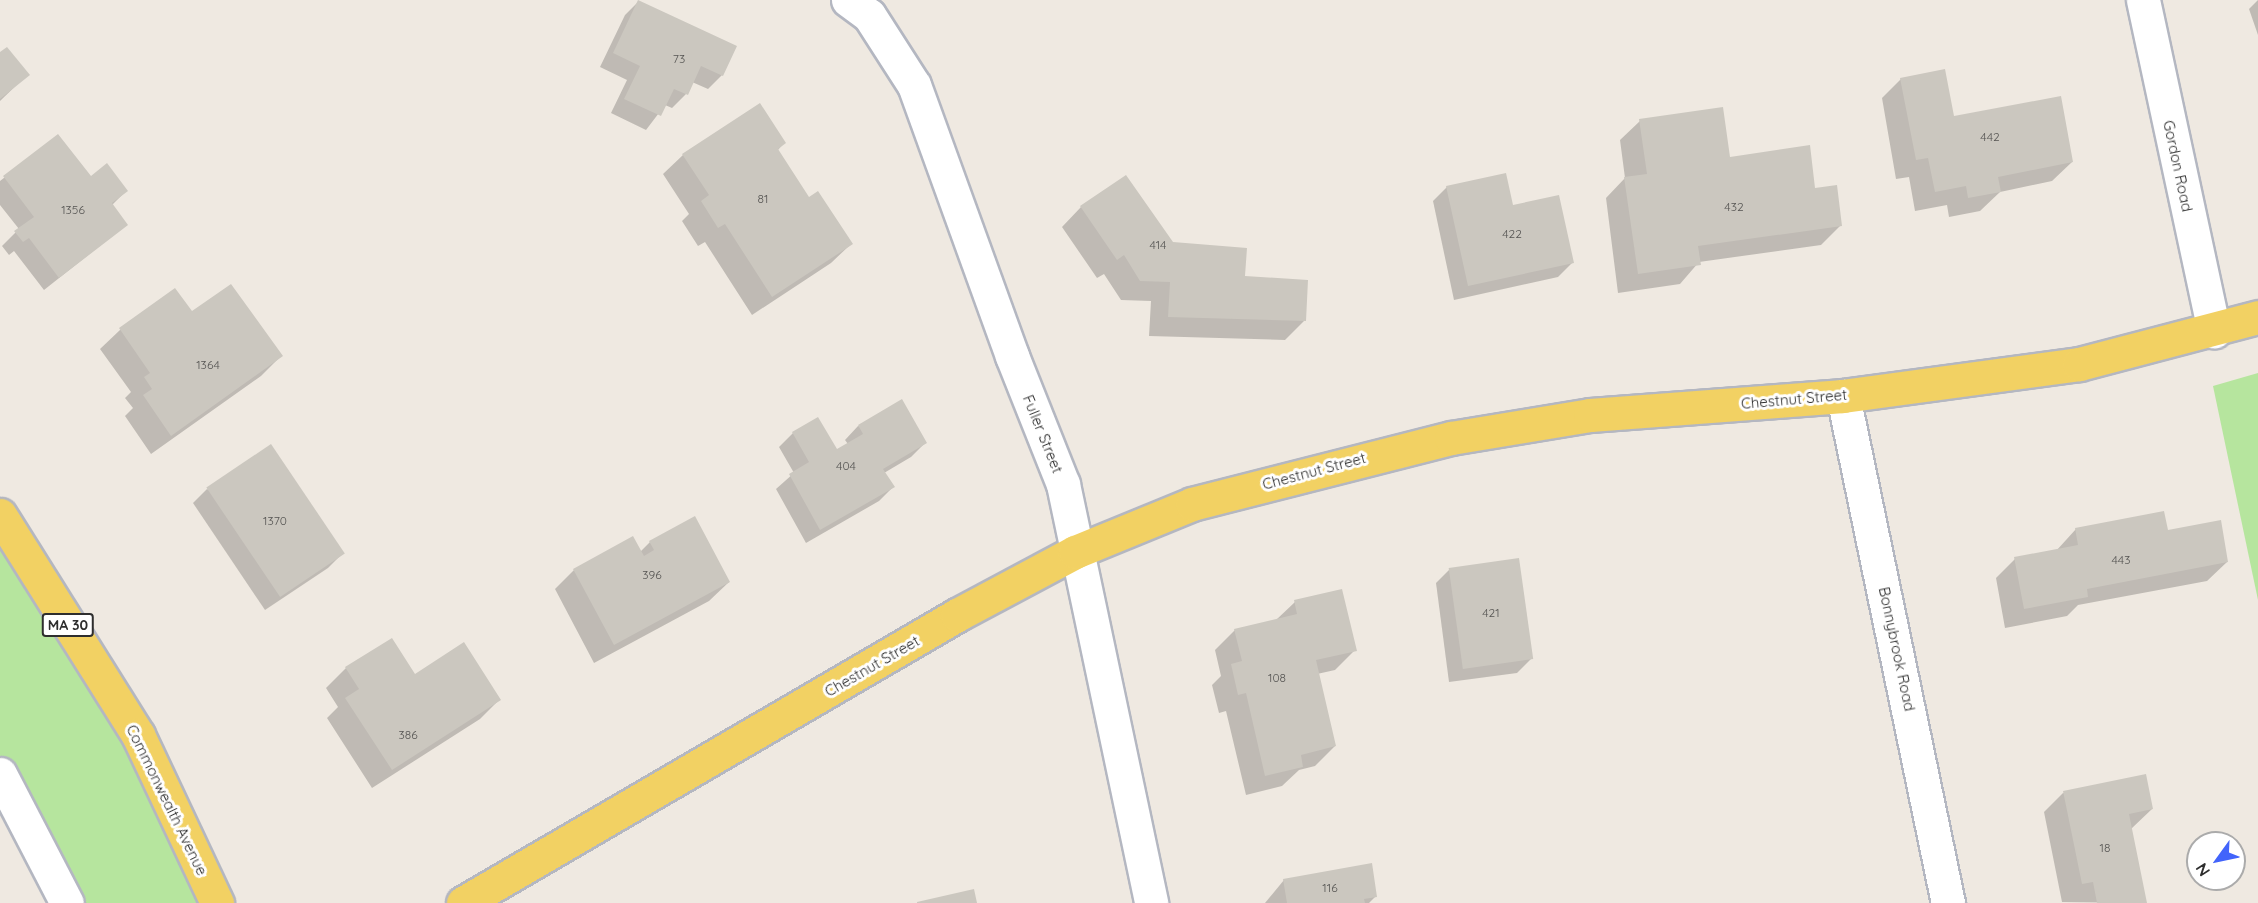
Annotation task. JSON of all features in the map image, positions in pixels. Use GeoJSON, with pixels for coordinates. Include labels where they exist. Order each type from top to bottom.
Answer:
{"type":"FeatureCollection","features":[{"type":"Feature","properties":{"kind":"main road","name":"Chestnut Street"},"geometry":{"type":"LineString","coordinates":[[463,903],[957,615],[1075,552],[1192,504],[1450,438],[1590,415],[1843,396],[2079,364],[2214,331],[2258,317]]}},
{"type":"Feature","properties":{"kind":"main road","name":"Commonwealth Avenue"},"geometry":{"type":"LineString","coordinates":[[0,515],[138,735],[218,903]]}},
{"type":"Feature","properties":{"kind":"street","name":"Fuller Street"},"geometry":{"type":"LineString","coordinates":[[848,0],[868,15],[914,85],[1012,356],[1063,484],[1075,552],[1151,903]]}},
{"type":"Feature","properties":{"kind":"street","name":"Gordon Road"},"geometry":{"type":"LineString","coordinates":[[2143,0],[2214,331]]}},
{"type":"Feature","properties":{"kind":"street","name":"Bonnybrook Road"},"geometry":{"type":"LineString","coordinates":[[1843,396],[1948,903]]}},
{"type":"Feature","properties":{"kind":"street"},"geometry":{"type":"LineString","coordinates":[[0,774],[67,903]]}},
{"type":"Feature","properties":{"kind":"green space"},"geometry":{"type":"Polygon","coordinates":[[[2258,373],[2258,600],[2213,386],[2258,373]]]}},
{"type":"Feature","properties":{"kind":"green space"},"geometry":{"type":"Polygon","coordinates":[[[0,515],[217,903],[67,903],[0,774],[0,515]]]}},
{"type":"Feature","properties":{"kind":"building"},"geometry":{"type":"Polygon","coordinates":[[[638,0],[737,46],[723,76],[701,66],[688,95],[674,89],[661,116],[624,99],[640,66],[613,53],[638,0]]]}},
{"type":"Feature","properties":{"kind":"building"},"geometry":{"type":"Polygon","coordinates":[[[7,47],[30,75],[0,99],[0,52],[7,47]]]}},
{"type":"Feature","properties":{"kind":"building"},"geometry":{"type":"Polygon","coordinates":[[[1945,69],[1954,116],[2061,96],[2073,162],[1998,177],[2001,192],[1968,198],[1966,186],[1935,192],[1928,158],[1916,160],[1900,78],[1945,69]]]}},
{"type":"Feature","properties":{"kind":"building"},"geometry":{"type":"Polygon","coordinates":[[[760,103],[786,143],[778,149],[809,197],[818,191],[853,244],[772,297],[725,224],[718,228],[701,201],[709,195],[682,154],[760,103]]]}},
{"type":"Feature","properties":{"kind":"building"},"geometry":{"type":"Polygon","coordinates":[[[1723,107],[1730,157],[1810,145],[1815,188],[1837,185],[1842,226],[1698,246],[1701,265],[1638,274],[1624,177],[1647,174],[1639,119],[1723,107]]]}},
{"type":"Feature","properties":{"kind":"building"},"geometry":{"type":"Polygon","coordinates":[[[58,134],[91,176],[107,163],[128,191],[112,203],[128,225],[59,278],[29,238],[23,242],[14,231],[34,217],[3,176],[58,134]]]}},
{"type":"Feature","properties":{"kind":"building"},"geometry":{"type":"Polygon","coordinates":[[[1506,173],[1513,205],[1559,195],[1574,263],[1468,286],[1446,186],[1506,173]]]}},
{"type":"Feature","properties":{"kind":"building"},"geometry":{"type":"Polygon","coordinates":[[[1126,175],[1173,242],[1247,248],[1245,276],[1308,280],[1306,321],[1168,317],[1170,282],[1140,281],[1124,255],[1117,260],[1080,206],[1126,175]]]}},
{"type":"Feature","properties":{"kind":"building"},"geometry":{"type":"Polygon","coordinates":[[[231,284],[283,356],[171,436],[143,395],[152,389],[144,377],[150,373],[119,328],[175,288],[192,311],[231,284]]]}},
{"type":"Feature","properties":{"kind":"building"},"geometry":{"type":"Polygon","coordinates":[[[902,399],[927,443],[883,469],[895,487],[820,530],[789,474],[809,462],[792,432],[818,417],[837,449],[863,434],[858,425],[902,399]]]}},
{"type":"Feature","properties":{"kind":"building"},"geometry":{"type":"Polygon","coordinates":[[[271,444],[345,553],[280,597],[206,488],[271,444]]]}},
{"type":"Feature","properties":{"kind":"building"},"geometry":{"type":"Polygon","coordinates":[[[2164,511],[2168,530],[2221,520],[2228,562],[2087,589],[2088,597],[2024,609],[2014,557],[2078,545],[2075,528],[2164,511]]]}},
{"type":"Feature","properties":{"kind":"building"},"geometry":{"type":"Polygon","coordinates":[[[695,516],[730,582],[614,645],[573,569],[633,536],[644,556],[654,550],[649,541],[695,516]]]}},
{"type":"Feature","properties":{"kind":"building"},"geometry":{"type":"Polygon","coordinates":[[[1519,558],[1533,659],[1463,669],[1449,568],[1519,558]]]}},
{"type":"Feature","properties":{"kind":"building"},"geometry":{"type":"Polygon","coordinates":[[[1342,589],[1357,651],[1316,660],[1336,746],[1301,755],[1303,767],[1265,776],[1246,693],[1238,695],[1231,664],[1242,661],[1234,629],[1297,614],[1294,600],[1342,589]]]}},
{"type":"Feature","properties":{"kind":"building"},"geometry":{"type":"Polygon","coordinates":[[[392,638],[415,674],[464,642],[501,700],[392,770],[345,698],[359,689],[345,667],[392,638]]]}},
{"type":"Feature","properties":{"kind":"building"},"geometry":{"type":"Polygon","coordinates":[[[2146,774],[2153,809],[2129,814],[2147,903],[2097,903],[2093,882],[2082,884],[2063,791],[2146,774]]]}},
{"type":"Feature","properties":{"kind":"building"},"geometry":{"type":"Polygon","coordinates":[[[1372,863],[1377,897],[1364,899],[1365,903],[1287,903],[1283,879],[1372,863]]]}},
{"type":"Feature","properties":{"kind":"building"},"geometry":{"type":"Polygon","coordinates":[[[974,889],[977,903],[917,903],[917,902],[974,889]]]}}]}
